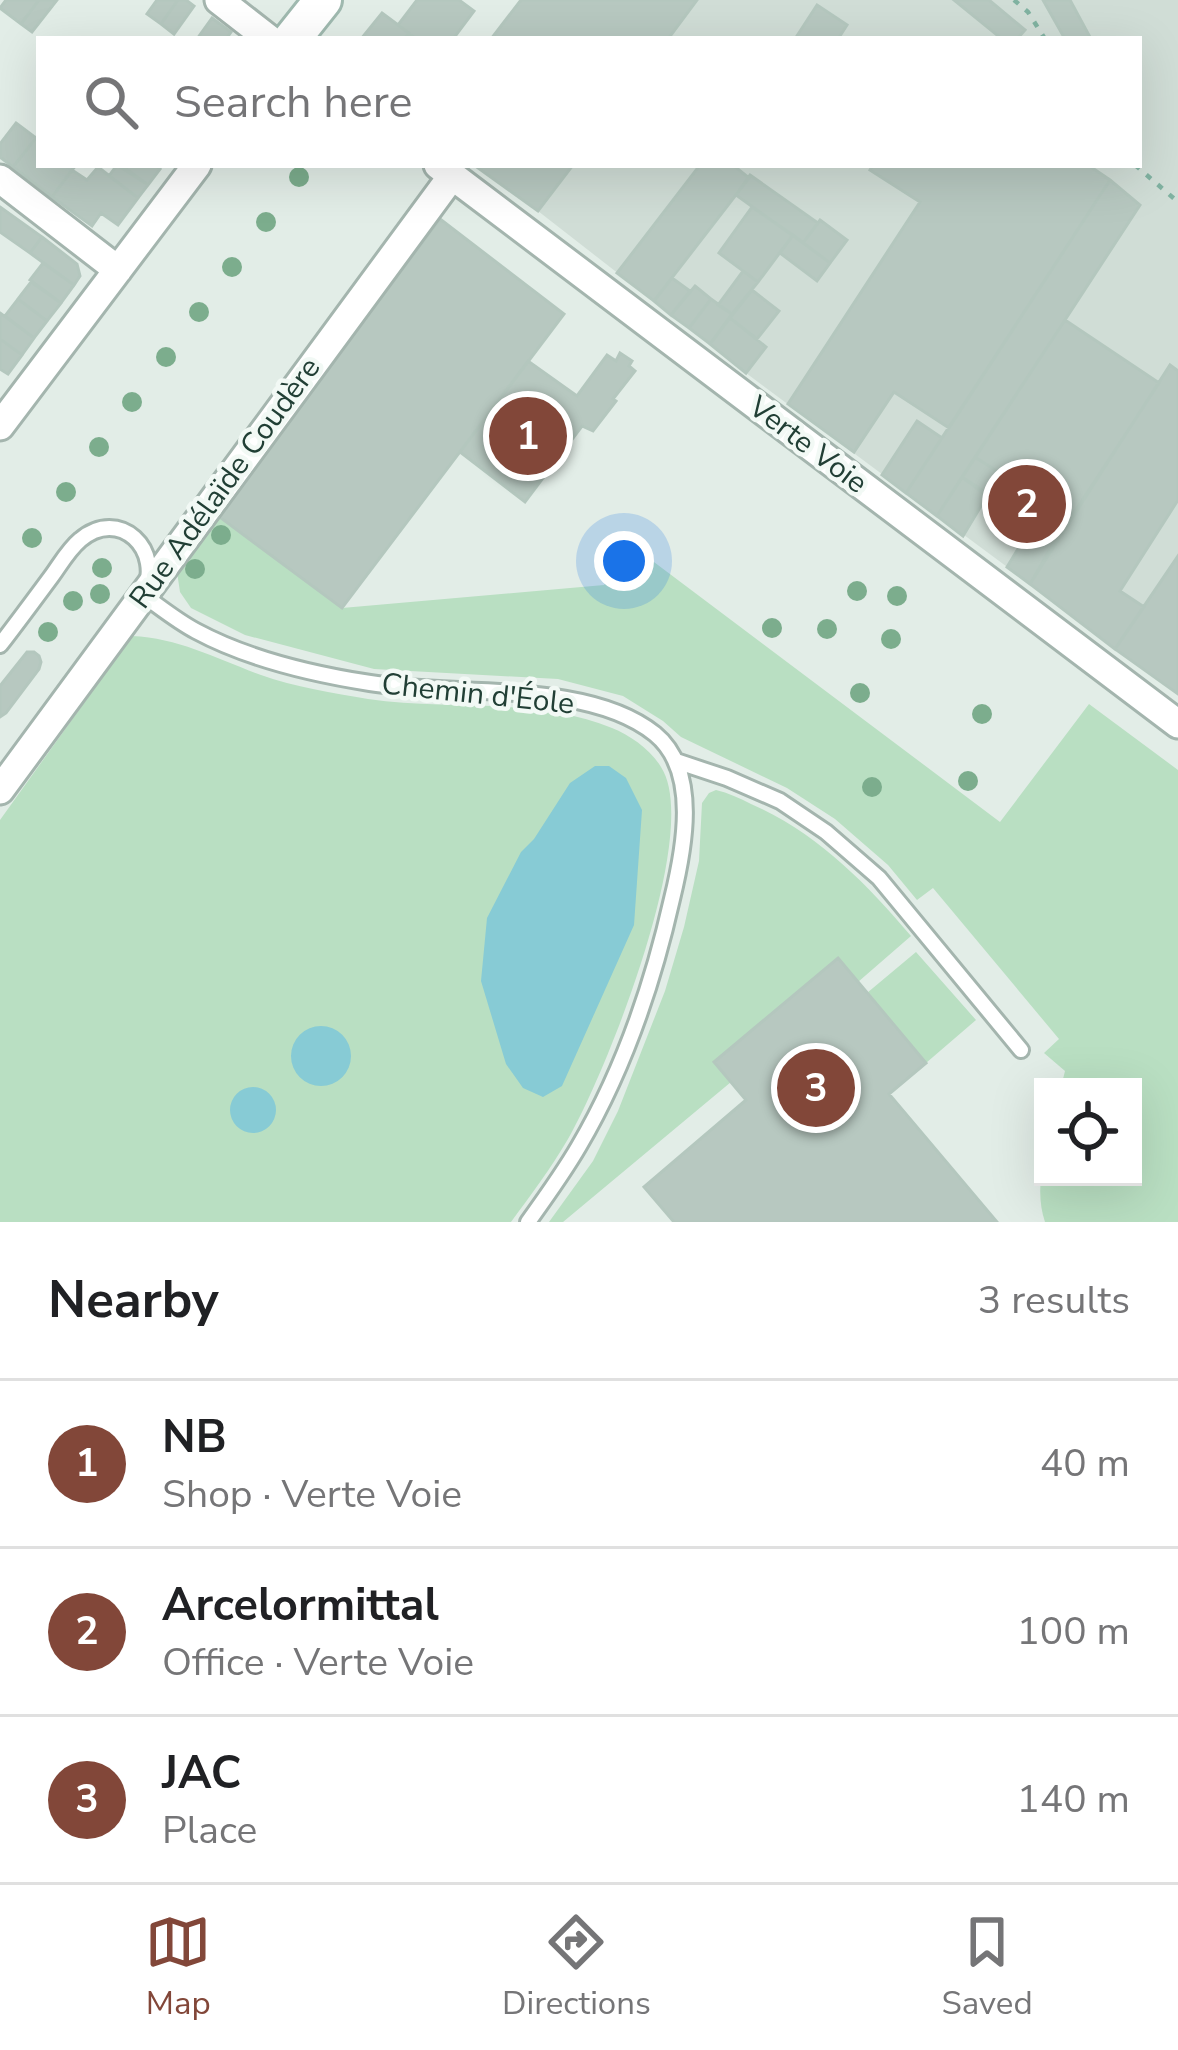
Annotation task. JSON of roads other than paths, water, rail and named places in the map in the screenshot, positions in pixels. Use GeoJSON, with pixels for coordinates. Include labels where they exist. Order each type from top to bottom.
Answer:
{"type":"FeatureCollection","features":[{"type":"Feature","properties":{"kind":"street"},"geometry":{"type":"LineString","coordinates":[[219,0],[265,36]]}},
{"type":"Feature","properties":{"kind":"street"},"geometry":{"type":"LineString","coordinates":[[294,36],[322,0]]}},
{"type":"Feature","properties":{"kind":"street"},"geometry":{"type":"LineString","coordinates":[[0,426],[195,168]]}},
{"type":"Feature","properties":{"kind":"street","name":"Rue Adélaïde Coudère"},"geometry":{"type":"LineString","coordinates":[[0,790],[445,170]]}},
{"type":"Feature","properties":{"kind":"street","name":"Verte Voie"},"geometry":{"type":"LineString","coordinates":[[445,170],[1178,724]]}},
{"type":"Feature","properties":{"kind":"street"},"geometry":{"type":"LineString","coordinates":[[0,179],[118,270]]}},
{"type":"Feature","properties":{"kind":"lane"},"geometry":{"type":"LineString","coordinates":[[0,646],[74,546],[94,531],[121,530],[142,545],[150,570],[142,595]]}},
{"type":"Feature","properties":{"kind":"lane","name":"Chemin d'Éole"},"geometry":{"type":"LineString","coordinates":[[142,595],[196,631],[274,662],[373,684],[550,696],[615,713],[656,735],[676,761]]}},
{"type":"Feature","properties":{"kind":"lane"},"geometry":{"type":"LineString","coordinates":[[676,761],[780,801],[826,832],[879,878],[1021,1050]]}},
{"type":"Feature","properties":{"kind":"lane"},"geometry":{"type":"LineString","coordinates":[[528,1222],[604,1100],[649,984],[681,860],[686,806],[676,761]]}},
{"type":"Feature","properties":{"kind":"water"},"geometry":{"type":"Polygon","coordinates":[[[595,766],[609,766],[626,778],[642,810],[634,925],[562,1086],[543,1097],[523,1088],[506,1064],[481,981],[487,918],[521,852],[570,783],[595,766]]]}},
{"type":"Feature","properties":{"kind":"water"},"geometry":{"type":"Polygon","coordinates":[[[321,1026],[342,1035],[351,1056],[342,1077],[321,1086],[300,1077],[291,1056],[300,1035],[321,1026]]]}},
{"type":"Feature","properties":{"kind":"water"},"geometry":{"type":"Polygon","coordinates":[[[253,1087],[269,1094],[276,1110],[269,1126],[253,1133],[237,1126],[230,1110],[237,1094],[253,1087]]]}},
{"type":"Feature","properties":{"kind":"place","name":"NB"},"geometry":{"type":"Point","coordinates":[528,436]}},
{"type":"Feature","properties":{"kind":"place","name":"Arcelormittal"},"geometry":{"type":"Point","coordinates":[1027,504]}},
{"type":"Feature","properties":{"kind":"place","name":"JAC"},"geometry":{"type":"Point","coordinates":[816,1088]}}]}
